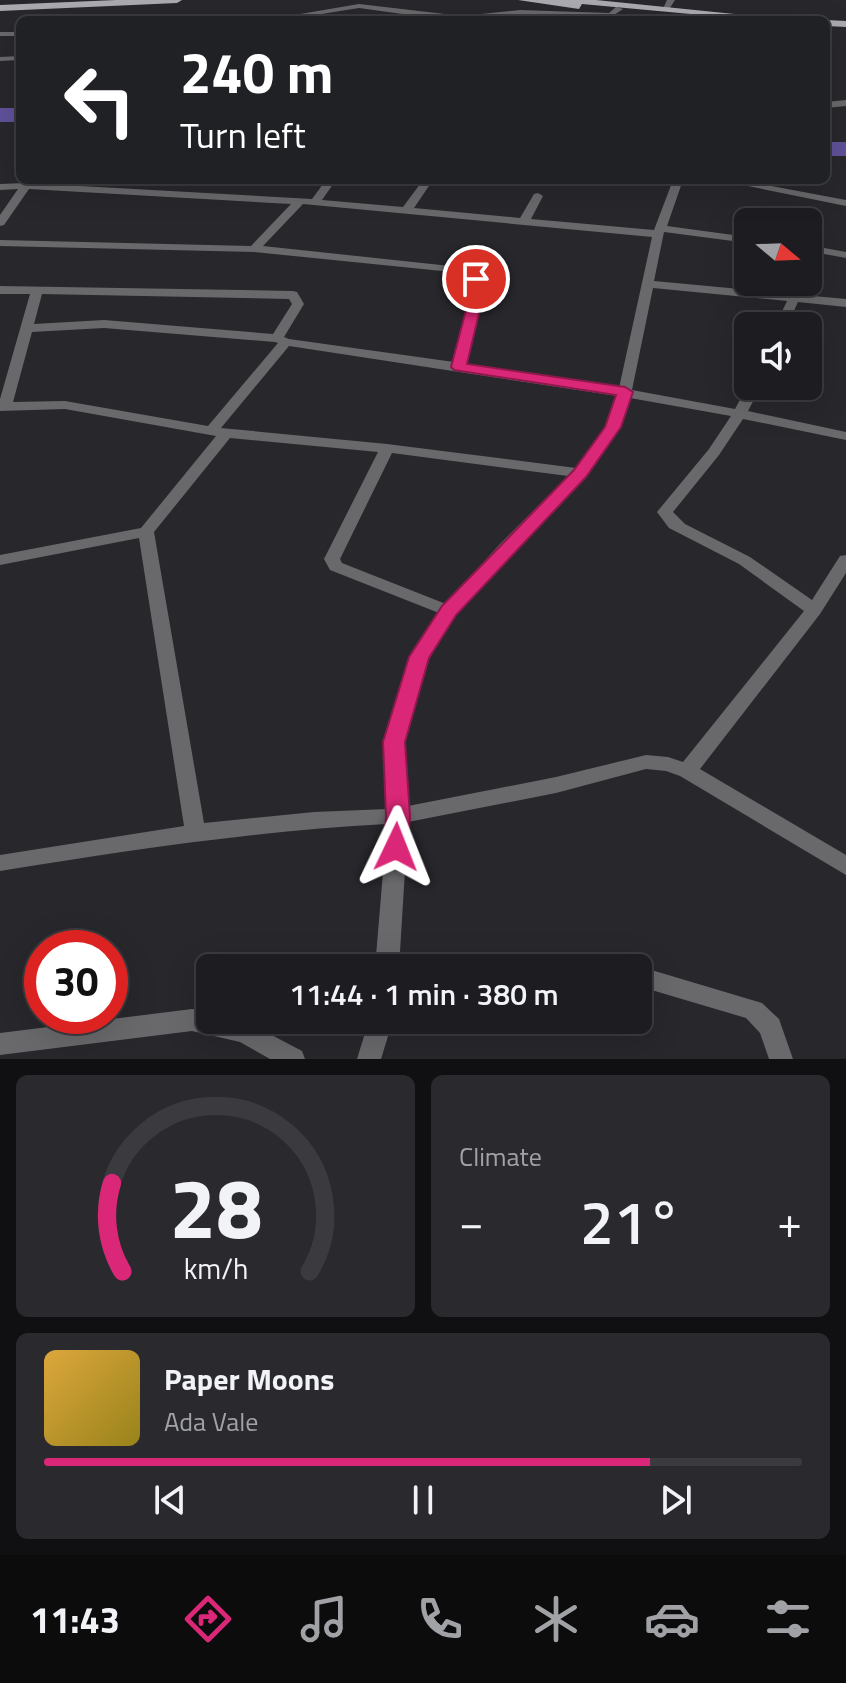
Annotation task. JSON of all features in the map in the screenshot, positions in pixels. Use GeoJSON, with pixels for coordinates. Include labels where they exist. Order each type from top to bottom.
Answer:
{"type":"FeatureCollection","features":[{"type":"Feature","properties":{"kind":"main road"},"geometry":{"type":"LineString","coordinates":[[0,6],[122,0]]}},
{"type":"Feature","properties":{"kind":"main road"},"geometry":{"type":"LineString","coordinates":[[0,6],[177,0]]}},
{"type":"Feature","properties":{"kind":"main road"},"geometry":{"type":"LineString","coordinates":[[523,0],[694,16]]}},
{"type":"Feature","properties":{"kind":"main road"},"geometry":{"type":"LineString","coordinates":[[565,0],[668,5],[756,16]]}},
{"type":"Feature","properties":{"kind":"street"},"geometry":{"type":"LineString","coordinates":[[295,16],[359,6],[437,16]]}},
{"type":"Feature","properties":{"kind":"street"},"geometry":{"type":"LineString","coordinates":[[486,16],[520,12],[611,15],[619,9]]}},
{"type":"Feature","properties":{"kind":"street"},"geometry":{"type":"LineString","coordinates":[[315,202],[328,184]]}},
{"type":"Feature","properties":{"kind":"street"},"geometry":{"type":"LineString","coordinates":[[407,210],[425,184]]}},
{"type":"Feature","properties":{"kind":"street"},"geometry":{"type":"LineString","coordinates":[[388,954],[398,816],[394,742],[419,657],[449,611],[580,473],[613,427],[625,392],[659,231],[677,184]]}},
{"type":"Feature","properties":{"kind":"street"},"geometry":{"type":"LineString","coordinates":[[744,184],[846,203]]}},
{"type":"Feature","properties":{"kind":"street"},"geometry":{"type":"LineString","coordinates":[[0,223],[26,186]]}},
{"type":"Feature","properties":{"kind":"street"},"geometry":{"type":"LineString","coordinates":[[0,187],[315,202],[734,239]]}},
{"type":"Feature","properties":{"kind":"street"},"geometry":{"type":"LineString","coordinates":[[524,221],[538,196]]}},
{"type":"Feature","properties":{"kind":"street"},"geometry":{"type":"LineString","coordinates":[[254,249],[300,201]]}},
{"type":"Feature","properties":{"kind":"street"},"geometry":{"type":"LineString","coordinates":[[0,243],[254,249],[465,270],[479,284],[459,367]]}},
{"type":"Feature","properties":{"kind":"street"},"geometry":{"type":"LineString","coordinates":[[822,251],[846,255]]}},
{"type":"Feature","properties":{"kind":"street"},"geometry":{"type":"LineString","coordinates":[[649,284],[846,303]]}},
{"type":"Feature","properties":{"kind":"street"},"geometry":{"type":"LineString","coordinates":[[0,290],[293,295],[298,304],[282,340],[146,532],[0,560]]}},
{"type":"Feature","properties":{"kind":"street"},"geometry":{"type":"LineString","coordinates":[[37,290],[3,407],[37,404],[96,408],[219,432],[387,448],[580,473]]}},
{"type":"Feature","properties":{"kind":"street"},"geometry":{"type":"LineString","coordinates":[[788,312],[794,298]]}},
{"type":"Feature","properties":{"kind":"street"},"geometry":{"type":"LineString","coordinates":[[28,328],[104,324],[282,340],[625,392],[742,412],[846,436]]}},
{"type":"Feature","properties":{"kind":"street"},"geometry":{"type":"LineString","coordinates":[[748,400],[704,468],[665,512],[667,518],[766,572],[814,610]]}},
{"type":"Feature","properties":{"kind":"street"},"geometry":{"type":"LineString","coordinates":[[387,448],[332,559],[336,566],[449,611]]}},
{"type":"Feature","properties":{"kind":"street"},"geometry":{"type":"LineString","coordinates":[[146,532],[195,832]]}},
{"type":"Feature","properties":{"kind":"street"},"geometry":{"type":"LineString","coordinates":[[687,771],[814,610],[846,560]]}},
{"type":"Feature","properties":{"kind":"street"},"geometry":{"type":"LineString","coordinates":[[0,863],[195,832],[314,820],[398,816],[556,785],[646,762],[668,764],[687,771],[846,866]]}},
{"type":"Feature","properties":{"kind":"street"},"geometry":{"type":"LineString","coordinates":[[652,980],[754,1010],[770,1027],[781,1059]]}},
{"type":"Feature","properties":{"kind":"street"},"geometry":{"type":"LineString","coordinates":[[0,1044],[192,1020],[245,1032],[293,1059]]}},
{"type":"Feature","properties":{"kind":"street"},"geometry":{"type":"LineString","coordinates":[[369,1059],[377,1034]]}},
{"type":"Feature","properties":{"kind":"waterway"},"geometry":{"type":"LineString","coordinates":[[0,115],[16,115]]}},
{"type":"Feature","properties":{"kind":"waterway"},"geometry":{"type":"LineString","coordinates":[[830,149],[846,149]]}},
{"type":"Feature","properties":{"kind":"route"},"geometry":{"type":"LineString","coordinates":[[396,847],[398,816],[394,742],[419,657],[449,611],[505,548],[580,473],[613,427],[625,392],[459,367],[479,284],[476,279]]}}]}
